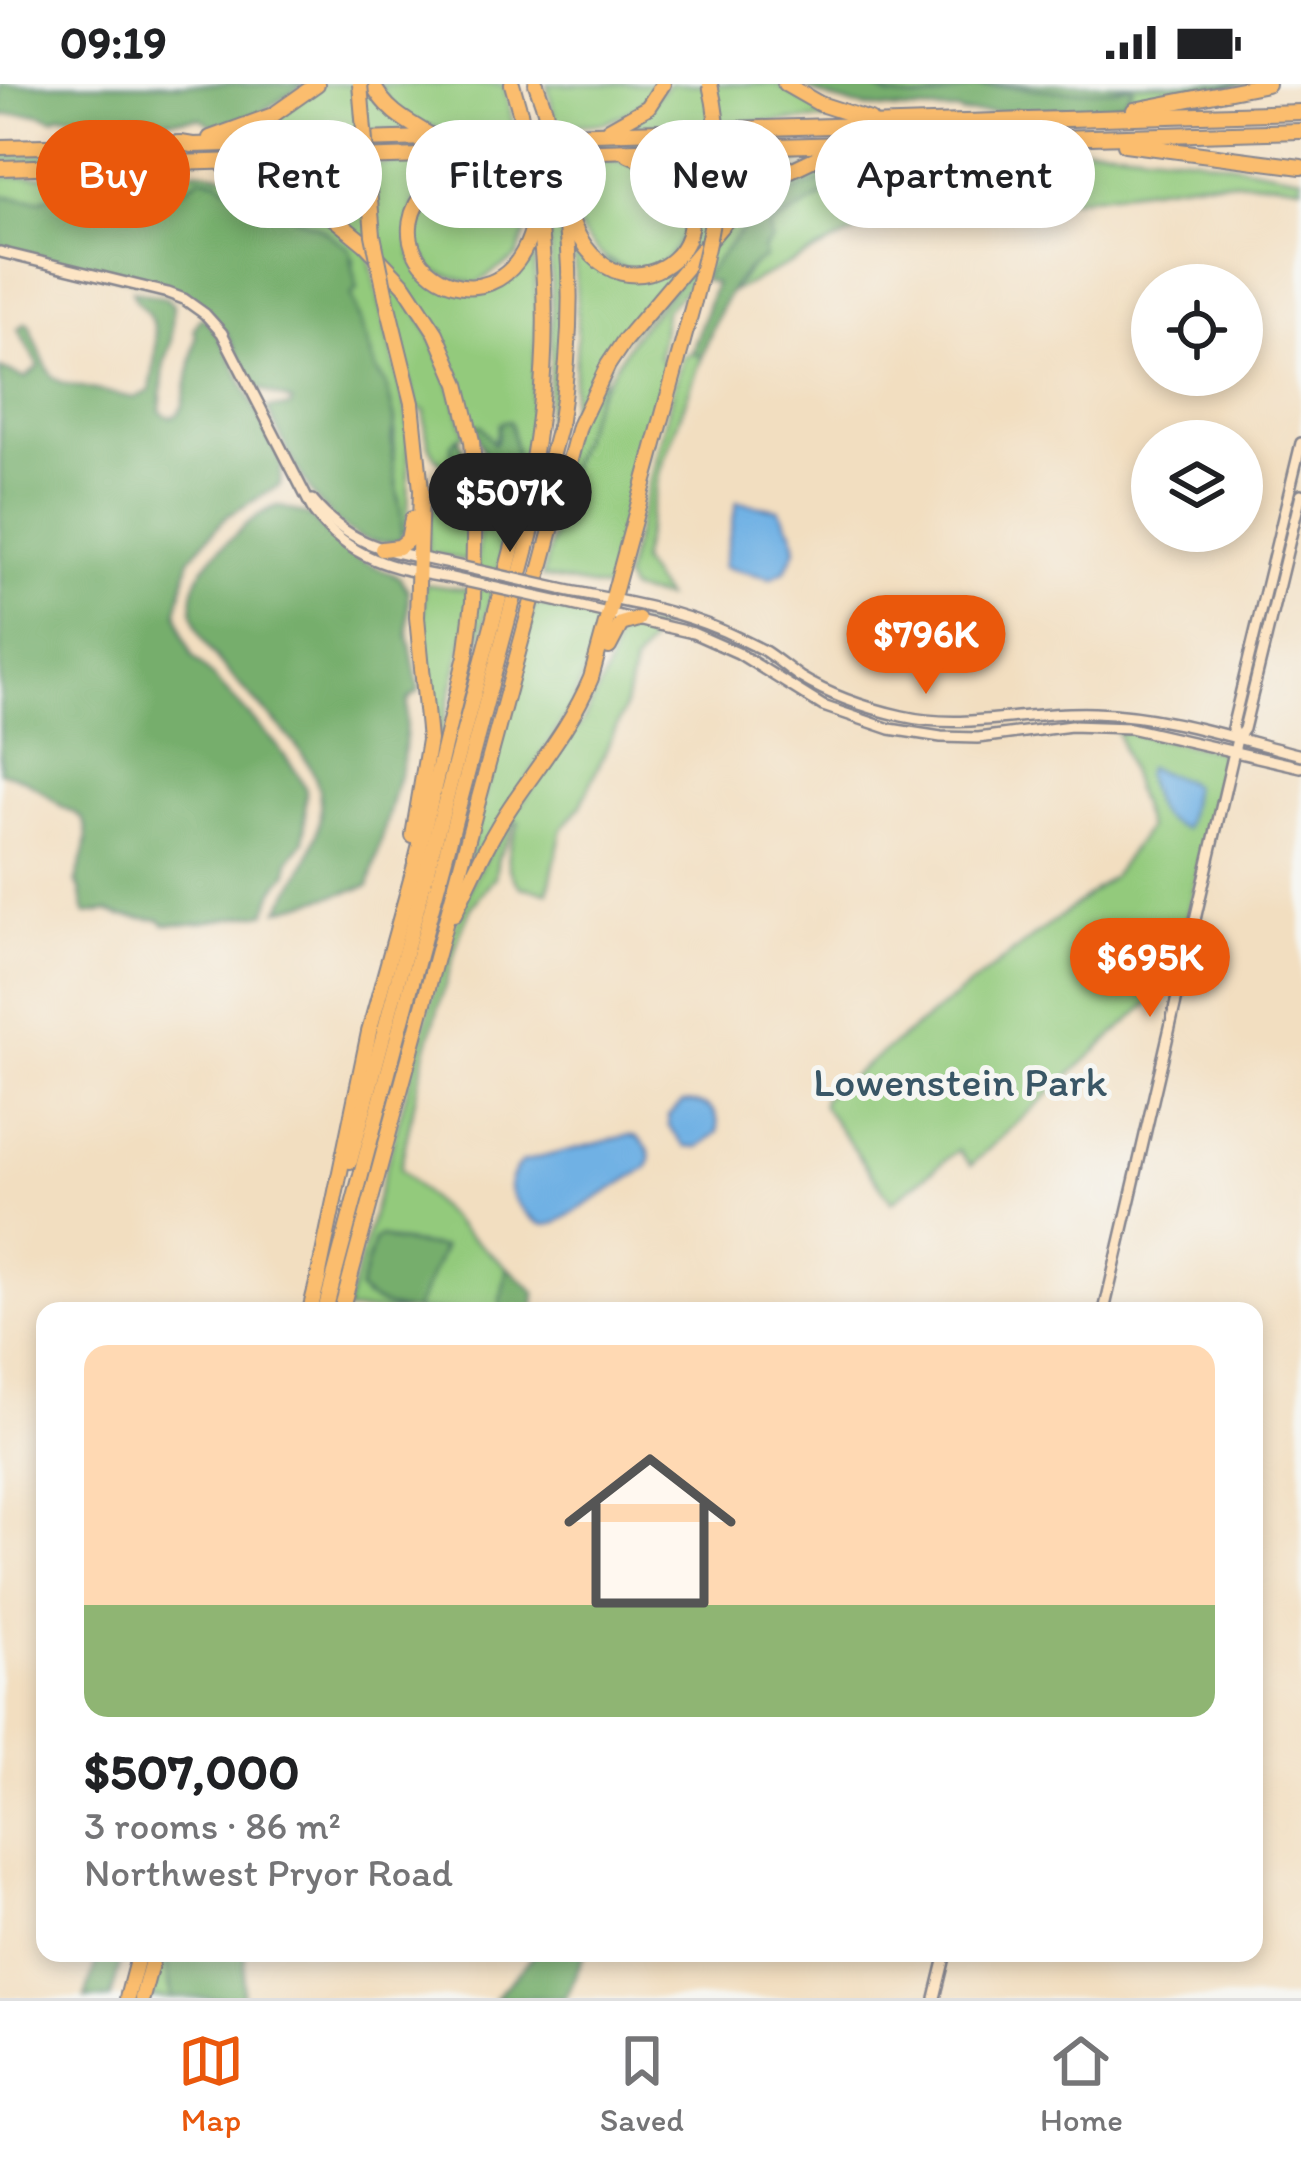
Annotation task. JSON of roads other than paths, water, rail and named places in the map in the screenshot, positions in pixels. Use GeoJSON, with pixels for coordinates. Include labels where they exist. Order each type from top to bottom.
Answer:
{"type":"FeatureCollection","features":[{"type":"Feature","properties":{"kind":"highway"},"geometry":{"type":"LineString","coordinates":[[190,141],[253,124],[317,84]]}},
{"type":"Feature","properties":{"kind":"highway"},"geometry":{"type":"LineString","coordinates":[[361,84],[373,235],[414,418],[422,490],[416,617],[429,740],[394,935]]}},
{"type":"Feature","properties":{"kind":"highway"},"geometry":{"type":"LineString","coordinates":[[373,84],[379,98],[406,121]]}},
{"type":"Feature","properties":{"kind":"highway"},"geometry":{"type":"LineString","coordinates":[[512,84],[522,120]]}},
{"type":"Feature","properties":{"kind":"highway"},"geometry":{"type":"LineString","coordinates":[[606,130],[647,107],[663,84]]}},
{"type":"Feature","properties":{"kind":"highway"},"geometry":{"type":"LineString","coordinates":[[439,946],[488,844],[583,697],[597,660],[713,225],[719,138],[710,84]]}},
{"type":"Feature","properties":{"kind":"highway"},"geometry":{"type":"LineString","coordinates":[[785,84],[820,104],[870,120]]}},
{"type":"Feature","properties":{"kind":"highway"},"geometry":{"type":"LineString","coordinates":[[1106,117],[1267,84]]}},
{"type":"Feature","properties":{"kind":"highway"},"geometry":{"type":"LineString","coordinates":[[538,86],[546,120]]}},
{"type":"Feature","properties":{"kind":"highway"},"geometry":{"type":"LineString","coordinates":[[1024,120],[1301,112]]}},
{"type":"Feature","properties":{"kind":"highway"},"geometry":{"type":"LineString","coordinates":[[606,131],[815,127]]}},
{"type":"Feature","properties":{"kind":"highway"},"geometry":{"type":"LineString","coordinates":[[1095,137],[1301,131]]}},
{"type":"Feature","properties":{"kind":"highway"},"geometry":{"type":"LineString","coordinates":[[190,143],[406,137]]}},
{"type":"Feature","properties":{"kind":"highway"},"geometry":{"type":"LineString","coordinates":[[1095,141],[1301,167]]}},
{"type":"Feature","properties":{"kind":"highway"},"geometry":{"type":"LineString","coordinates":[[606,150],[815,144]]}},
{"type":"Feature","properties":{"kind":"highway"},"geometry":{"type":"LineString","coordinates":[[0,147],[36,146]]}},
{"type":"Feature","properties":{"kind":"highway"},"geometry":{"type":"LineString","coordinates":[[575,228],[602,263],[632,275],[646,275],[679,255],[690,230],[686,198],[664,172],[620,150]]}},
{"type":"Feature","properties":{"kind":"highway"},"geometry":{"type":"LineString","coordinates":[[0,168],[406,156]]}},
{"type":"Feature","properties":{"kind":"highway"},"geometry":{"type":"LineString","coordinates":[[343,1302],[579,426],[624,341],[735,210],[774,178],[815,159]]}},
{"type":"Feature","properties":{"kind":"highway"},"geometry":{"type":"LineString","coordinates":[[202,162],[260,176],[298,192],[365,244],[405,286],[436,333],[458,384],[472,441],[471,630],[356,1087],[317,1283]]}},
{"type":"Feature","properties":{"kind":"highway"},"geometry":{"type":"LineString","coordinates":[[411,228],[411,240],[424,269],[463,287],[503,275],[525,251],[532,228]]}},
{"type":"Feature","properties":{"kind":"highway"},"geometry":{"type":"LineString","coordinates":[[312,1302],[530,482],[546,331],[540,228]]}},
{"type":"Feature","properties":{"kind":"highway"},"geometry":{"type":"LineString","coordinates":[[327,1302],[556,439],[568,333],[565,228]]}},
{"type":"Feature","properties":{"kind":"highway"},"geometry":{"type":"LineString","coordinates":[[382,549],[399,547],[412,529],[414,418]]}},
{"type":"Feature","properties":{"kind":"highway"},"geometry":{"type":"LineString","coordinates":[[545,759],[592,694],[618,628],[638,619]]}},
{"type":"Feature","properties":{"kind":"highway"},"geometry":{"type":"LineString","coordinates":[[127,1998],[137,1962]]}},
{"type":"Feature","properties":{"kind":"highway"},"geometry":{"type":"LineString","coordinates":[[142,1998],[152,1962]]}},
{"type":"Feature","properties":{"kind":"main road"},"geometry":{"type":"LineString","coordinates":[[0,252],[168,293],[205,314],[222,333],[314,512],[343,543],[375,562],[450,564],[561,589],[713,641],[823,706],[890,729],[978,738],[1100,726],[1301,755]]}},
{"type":"Feature","properties":{"kind":"main road"},"geometry":{"type":"LineString","coordinates":[[1236,744],[1232,728],[1301,443]]}},
{"type":"Feature","properties":{"kind":"main road"},"geometry":{"type":"LineString","coordinates":[[299,484],[347,534],[451,578],[560,602],[666,611],[717,628],[763,650],[832,694],[872,709],[909,718],[981,723],[1063,713],[1120,714],[1156,719],[1301,767]]}},
{"type":"Feature","properties":{"kind":"main road"},"geometry":{"type":"LineString","coordinates":[[1106,1302],[1236,744],[1244,729],[1301,494]]}},
{"type":"Feature","properties":{"kind":"main road"},"geometry":{"type":"LineString","coordinates":[[1264,594],[1270,620]]}},
{"type":"Feature","properties":{"kind":"main road"},"geometry":{"type":"LineString","coordinates":[[935,1998],[944,1962]]}},
{"type":"Feature","properties":{"kind":"water"},"geometry":{"type":"Polygon","coordinates":[[[737,502],[779,509],[796,549],[786,570],[771,578],[723,567],[737,502]]]}},
{"type":"Feature","properties":{"kind":"water"},"geometry":{"type":"Polygon","coordinates":[[[1147,768],[1192,786],[1184,829],[1165,820],[1156,809],[1147,768]]]}},
{"type":"Feature","properties":{"kind":"water"},"geometry":{"type":"Polygon","coordinates":[[[683,1102],[704,1105],[716,1117],[718,1132],[699,1147],[685,1146],[669,1127],[668,1116],[683,1102]]]}},
{"type":"Feature","properties":{"kind":"water"},"geometry":{"type":"Polygon","coordinates":[[[630,1135],[638,1137],[649,1151],[647,1168],[556,1223],[536,1221],[512,1194],[511,1177],[522,1162],[630,1135]]]}},
{"type":"Feature","properties":{"kind":"park label","name":"Lowenstein Park"},"geometry":{"type":"Point","coordinates":[960,1081]}}]}
